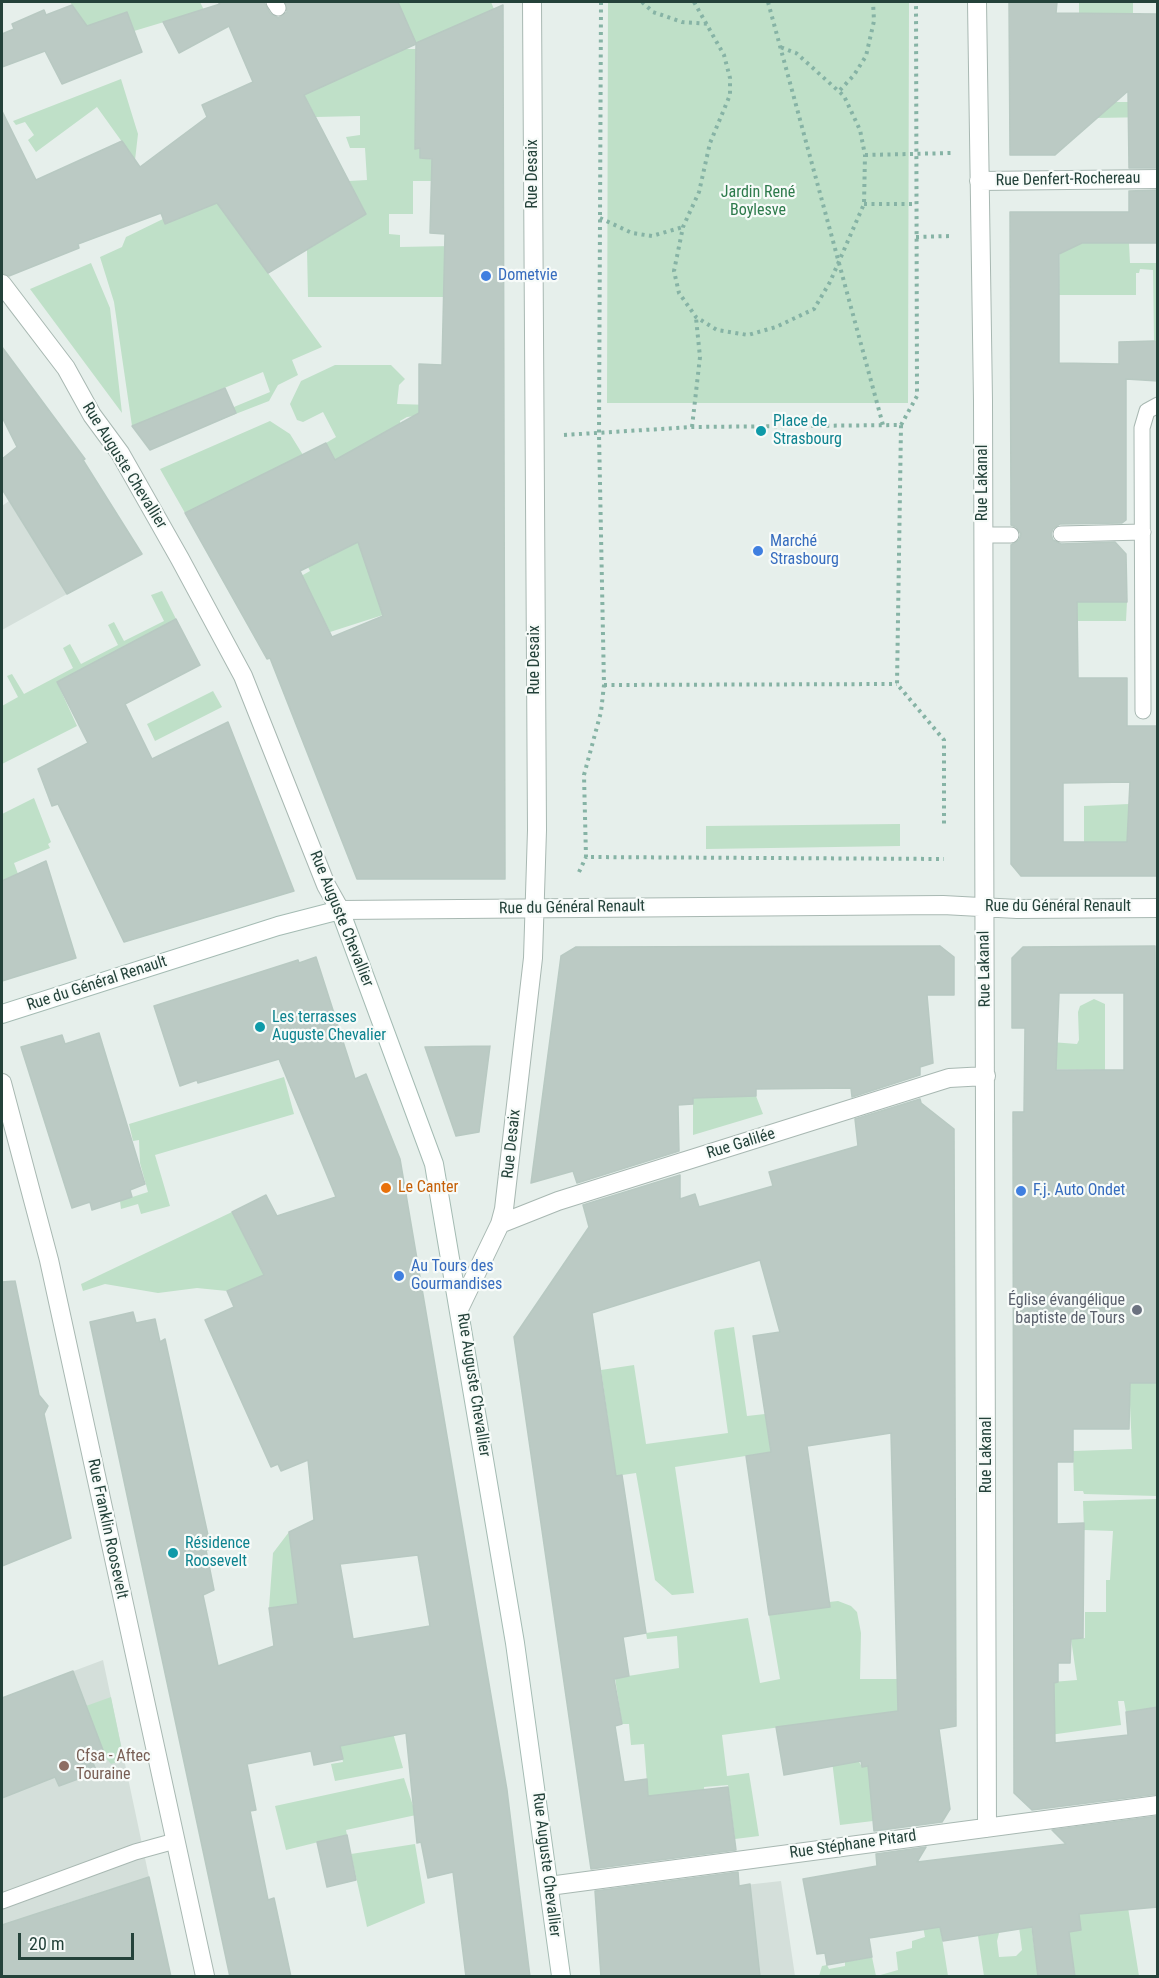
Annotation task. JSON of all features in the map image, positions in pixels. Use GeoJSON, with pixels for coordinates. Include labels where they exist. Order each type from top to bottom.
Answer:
{"type":"FeatureCollection","features":[{"type":"Feature","properties":{"kind":"street","name":"Rue Desaix"},"geometry":{"type":"LineString","coordinates":[[460,1307],[500,1224],[509,1170],[533,958],[536,908],[532,2]]}},
{"type":"Feature","properties":{"kind":"street","name":"Rue Lakanal"},"geometry":{"type":"LineString","coordinates":[[977,2],[986,1076],[987,1828]]}},
{"type":"Feature","properties":{"kind":"street","name":"Rue Denfert-Rochereau"},"geometry":{"type":"LineString","coordinates":[[979,181],[1158,179]]}},
{"type":"Feature","properties":{"kind":"street","name":"Rue Auguste Chevallier"},"geometry":{"type":"LineString","coordinates":[[2,284],[66,368],[92,416],[120,453],[180,558],[243,676],[326,885],[340,910],[434,1164],[515,1643],[561,1977]]}},
{"type":"Feature","properties":{"kind":"street","name":"Rue du Général Renault"},"geometry":{"type":"LineString","coordinates":[[2,1014],[278,926],[340,910],[931,905],[1158,908]]}},
{"type":"Feature","properties":{"kind":"street","name":"Rue Galilée"},"geometry":{"type":"LineString","coordinates":[[500,1224],[558,1201],[949,1078],[986,1076]]}},
{"type":"Feature","properties":{"kind":"street","name":"Rue Franklin Roosevelt"},"geometry":{"type":"LineString","coordinates":[[2,1083],[49,1260],[205,1977]]}},
{"type":"Feature","properties":{"kind":"street","name":"Rue Stéphane Pitard"},"geometry":{"type":"LineString","coordinates":[[549,1886],[1158,1806]]}},
{"type":"Feature","properties":{"kind":"lane"},"geometry":{"type":"LineString","coordinates":[[1143,711],[1142,428],[1147,411],[1158,405]]}},
{"type":"Feature","properties":{"kind":"lane"},"geometry":{"type":"LineString","coordinates":[[1061,534],[1143,532]]}},
{"type":"Feature","properties":{"kind":"lane"},"geometry":{"type":"LineString","coordinates":[[983,535],[1011,535]]}},
{"type":"Feature","properties":{"kind":"lane"},"geometry":{"type":"LineString","coordinates":[[2,1900],[135,1852],[175,1841]]}},
{"type":"Feature","properties":{"kind":"path"},"geometry":{"type":"LineString","coordinates":[[579,872],[586,857],[584,776],[601,712],[604,686],[600,434],[601,2]]}},
{"type":"Feature","properties":{"kind":"path"},"geometry":{"type":"LineString","coordinates":[[642,2],[653,12],[682,22],[709,24]]}},
{"type":"Feature","properties":{"kind":"path"},"geometry":{"type":"LineString","coordinates":[[694,2],[709,24],[728,67],[729,95],[710,143],[699,192],[683,228],[674,271],[679,293],[696,317],[717,330],[747,335],[776,327],[814,309],[839,263],[864,204],[865,155],[860,130],[840,90],[796,53],[780,47]]}},
{"type":"Feature","properties":{"kind":"path"},"geometry":{"type":"LineString","coordinates":[[768,2],[883,425]]}},
{"type":"Feature","properties":{"kind":"path"},"geometry":{"type":"LineString","coordinates":[[840,90],[854,75],[866,56],[874,21],[873,2]]}},
{"type":"Feature","properties":{"kind":"path"},"geometry":{"type":"LineString","coordinates":[[916,2],[916,396],[901,425],[897,684],[944,740],[944,826]]}},
{"type":"Feature","properties":{"kind":"path"},"geometry":{"type":"LineString","coordinates":[[865,155],[956,152]]}},
{"type":"Feature","properties":{"kind":"path"},"geometry":{"type":"LineString","coordinates":[[864,204],[915,204]]}},
{"type":"Feature","properties":{"kind":"path"},"geometry":{"type":"LineString","coordinates":[[600,218],[632,233],[652,236],[683,228]]}},
{"type":"Feature","properties":{"kind":"path"},"geometry":{"type":"LineString","coordinates":[[916,237],[955,236]]}},
{"type":"Feature","properties":{"kind":"path"},"geometry":{"type":"LineString","coordinates":[[692,427],[700,357],[696,317]]}},
{"type":"Feature","properties":{"kind":"path"},"geometry":{"type":"LineString","coordinates":[[557,435],[692,427],[901,425]]}},
{"type":"Feature","properties":{"kind":"path"},"geometry":{"type":"LineString","coordinates":[[604,686],[897,684]]}},
{"type":"Feature","properties":{"kind":"path"},"geometry":{"type":"LineString","coordinates":[[586,857],[944,859]]}},
{"type":"Feature","properties":{"kind":"shaded area"},"geometry":{"type":"Polygon","coordinates":[[[9,501],[67,594],[2,630],[2,506],[9,501]]]}},
{"type":"Feature","properties":{"kind":"shaded area","name":"Cfsa - Aftec Touraine"},"geometry":{"type":"Polygon","coordinates":[[[103,1660],[149,1877],[58,1906],[81,1976],[2,1976],[2,1698],[103,1660]]]}},
{"type":"Feature","properties":{"kind":"shaded area"},"geometry":{"type":"Polygon","coordinates":[[[781,1881],[795,1976],[728,1976],[719,1888],[781,1881]]]}},
{"type":"Feature","properties":{"kind":"green space"},"geometry":{"type":"Polygon","coordinates":[[[70,2],[200,2],[204,10],[134,31],[126,12],[118,15],[120,20],[91,32],[70,2]]]}},
{"type":"Feature","properties":{"kind":"green space"},"geometry":{"type":"Polygon","coordinates":[[[398,2],[491,2],[494,9],[416,44],[398,2]]]}},
{"type":"Feature","properties":{"kind":"green space","name":"Jardin René Boylesve"},"geometry":{"type":"Polygon","coordinates":[[[608,2],[909,2],[908,403],[607,403],[608,2]]]}},
{"type":"Feature","properties":{"kind":"green space"},"geometry":{"type":"Polygon","coordinates":[[[1079,2],[1133,2],[1133,13],[1141,13],[1141,48],[1106,48],[1106,13],[1079,13],[1079,2]]]}},
{"type":"Feature","properties":{"kind":"green space"},"geometry":{"type":"Polygon","coordinates":[[[404,49],[436,49],[436,101],[415,101],[415,149],[420,148],[420,158],[435,160],[452,181],[413,181],[413,214],[389,214],[389,234],[400,235],[400,247],[452,246],[451,297],[308,297],[307,250],[366,214],[349,181],[367,180],[365,148],[350,148],[346,137],[360,135],[360,116],[316,117],[304,95],[404,49]]]}},
{"type":"Feature","properties":{"kind":"green space"},"geometry":{"type":"Polygon","coordinates":[[[121,79],[138,134],[135,160],[97,107],[36,152],[28,140],[34,135],[25,122],[16,125],[13,121],[121,79]]]}},
{"type":"Feature","properties":{"kind":"green space"},"geometry":{"type":"Polygon","coordinates":[[[1095,102],[1135,102],[1153,117],[1095,118],[1095,102]]]}},
{"type":"Feature","properties":{"kind":"green space"},"geometry":{"type":"Polygon","coordinates":[[[217,203],[322,347],[292,360],[298,375],[278,385],[269,401],[220,420],[217,414],[270,392],[263,372],[132,426],[114,302],[100,257],[122,247],[126,237],[163,219],[165,224],[217,203]]]}},
{"type":"Feature","properties":{"kind":"green space"},"geometry":{"type":"Polygon","coordinates":[[[1060,243],[1129,243],[1130,263],[1157,263],[1157,342],[1154,342],[1153,270],[1140,269],[1139,273],[1136,273],[1136,295],[1059,295],[1060,243]]]}},
{"type":"Feature","properties":{"kind":"green space"},"geometry":{"type":"Polygon","coordinates":[[[91,263],[110,308],[122,413],[30,289],[91,263]]]}},
{"type":"Feature","properties":{"kind":"green space"},"geometry":{"type":"Polygon","coordinates":[[[335,365],[391,365],[405,379],[399,385],[397,404],[432,405],[432,414],[407,417],[400,421],[402,445],[383,433],[371,440],[380,456],[383,615],[330,632],[324,620],[317,622],[278,589],[310,571],[308,567],[333,555],[325,536],[340,471],[326,443],[336,437],[323,412],[303,422],[297,420],[290,404],[301,381],[335,365]]]}},
{"type":"Feature","properties":{"kind":"green space"},"geometry":{"type":"Polygon","coordinates":[[[270,421],[290,434],[303,455],[185,513],[160,469],[270,421]]]}},
{"type":"Feature","properties":{"kind":"green space"},"geometry":{"type":"Polygon","coordinates":[[[1067,548],[1127,602],[1126,621],[1071,621],[1067,548]]]}},
{"type":"Feature","properties":{"kind":"green space"},"geometry":{"type":"Polygon","coordinates":[[[162,591],[176,619],[57,682],[77,726],[2,764],[2,706],[18,697],[7,676],[12,674],[24,694],[73,668],[63,648],[70,644],[81,664],[118,645],[108,625],[114,622],[124,641],[164,621],[151,595],[162,591]]]}},
{"type":"Feature","properties":{"kind":"green space"},"geometry":{"type":"Polygon","coordinates":[[[213,691],[222,707],[155,741],[147,724],[213,691]]]}},
{"type":"Feature","properties":{"kind":"green space"},"geometry":{"type":"Polygon","coordinates":[[[34,798],[51,842],[48,844],[50,848],[14,863],[18,874],[2,881],[2,814],[34,798]]]}},
{"type":"Feature","properties":{"kind":"green space"},"geometry":{"type":"Polygon","coordinates":[[[1129,804],[1127,842],[1104,853],[1104,876],[1066,876],[1070,842],[1084,842],[1084,806],[1129,804]]]}},
{"type":"Feature","properties":{"kind":"green space"},"geometry":{"type":"Polygon","coordinates":[[[900,824],[900,846],[706,849],[706,826],[900,824]]]}},
{"type":"Feature","properties":{"kind":"green space"},"geometry":{"type":"Polygon","coordinates":[[[1094,999],[1105,1004],[1105,1070],[1048,1069],[1051,1042],[1077,1044],[1080,1006],[1094,999]]]}},
{"type":"Feature","properties":{"kind":"green space"},"geometry":{"type":"Polygon","coordinates":[[[693,1063],[732,1097],[756,1096],[763,1114],[693,1135],[693,1063]]]}},
{"type":"Feature","properties":{"kind":"green space"},"geometry":{"type":"Polygon","coordinates":[[[284,1077],[294,1114],[155,1155],[170,1206],[141,1214],[138,1204],[121,1209],[120,1201],[148,1192],[140,1163],[139,1140],[133,1141],[129,1124],[284,1077]]]}},
{"type":"Feature","properties":{"kind":"green space"},"geometry":{"type":"Polygon","coordinates":[[[232,1212],[271,1289],[227,1291],[197,1288],[158,1293],[105,1284],[83,1291],[81,1284],[232,1212]]]}},
{"type":"Feature","properties":{"kind":"green space"},"geometry":{"type":"Polygon","coordinates":[[[734,1327],[747,1416],[765,1414],[771,1452],[675,1467],[694,1593],[672,1595],[655,1580],[636,1473],[609,1477],[610,1434],[601,1370],[634,1365],[646,1444],[728,1433],[714,1333],[715,1330],[734,1327]]]}},
{"type":"Feature","properties":{"kind":"green space"},"geometry":{"type":"Polygon","coordinates":[[[1129,1383],[1157,1383],[1157,1496],[1084,1494],[1083,1491],[1074,1491],[1073,1451],[1132,1449],[1129,1383]]]}},
{"type":"Feature","properties":{"kind":"green space"},"geometry":{"type":"Polygon","coordinates":[[[1157,1499],[1157,1707],[1126,1712],[1124,1701],[1118,1701],[1121,1725],[1014,1740],[1014,1685],[1077,1680],[1071,1639],[1085,1638],[1085,1612],[1106,1612],[1106,1580],[1110,1580],[1113,1531],[1084,1530],[1083,1501],[1157,1499]]]}},
{"type":"Feature","properties":{"kind":"green space"},"geometry":{"type":"Polygon","coordinates":[[[289,1532],[299,1604],[269,1608],[273,1553],[289,1532]]]}},
{"type":"Feature","properties":{"kind":"green space"},"geometry":{"type":"Polygon","coordinates":[[[838,1601],[851,1606],[857,1612],[861,1633],[860,1679],[897,1679],[898,1711],[722,1735],[727,1776],[749,1773],[759,1836],[735,1839],[728,1785],[704,1787],[707,1812],[648,1796],[644,1744],[631,1745],[629,1724],[622,1724],[615,1678],[679,1668],[677,1636],[647,1639],[646,1633],[748,1618],[760,1683],[780,1679],[769,1615],[829,1607],[829,1602],[838,1601]]]}},
{"type":"Feature","properties":{"kind":"green space"},"geometry":{"type":"Polygon","coordinates":[[[111,1697],[124,1760],[111,1764],[106,1758],[86,1706],[111,1697]]]}},
{"type":"Feature","properties":{"kind":"green space"},"geometry":{"type":"Polygon","coordinates":[[[393,1733],[403,1768],[335,1781],[331,1764],[343,1762],[340,1746],[393,1733]]]}},
{"type":"Feature","properties":{"kind":"green space"},"geometry":{"type":"Polygon","coordinates":[[[858,1760],[862,1767],[878,1765],[873,1821],[840,1825],[832,1761],[858,1760]]]}},
{"type":"Feature","properties":{"kind":"green space"},"geometry":{"type":"Polygon","coordinates":[[[404,1778],[416,1815],[346,1830],[347,1835],[286,1850],[275,1806],[404,1778]]]}},
{"type":"Feature","properties":{"kind":"green space"},"geometry":{"type":"Polygon","coordinates":[[[415,1844],[425,1903],[367,1927],[351,1854],[415,1844]]]}},
{"type":"Feature","properties":{"kind":"green space"},"geometry":{"type":"Polygon","coordinates":[[[1125,1889],[1139,1976],[1075,1976],[1069,1932],[1081,1930],[1079,1913],[1125,1889]]]}},
{"type":"Feature","properties":{"kind":"green space"},"geometry":{"type":"Polygon","coordinates":[[[936,1900],[948,1976],[877,1976],[898,1970],[896,1952],[912,1948],[912,1941],[925,1937],[921,1916],[936,1900]]]}},
{"type":"Feature","properties":{"kind":"green space"},"geometry":{"type":"Polygon","coordinates":[[[1031,1924],[1038,1976],[984,1976],[978,1936],[995,1933],[995,1929],[1000,1929],[997,1941],[999,1957],[1016,1956],[1022,1950],[1019,1927],[1031,1924]]]}},
{"type":"Feature","properties":{"kind":"green space"},"geometry":{"type":"Polygon","coordinates":[[[872,1957],[876,1976],[819,1976],[822,1966],[827,1965],[829,1969],[845,1966],[845,1962],[872,1957]]]}},
{"type":"Feature","properties":{"kind":"building"},"geometry":{"type":"Polygon","coordinates":[[[218,2],[264,2],[270,13],[278,18],[287,12],[285,2],[398,2],[416,43],[503,5],[505,879],[357,879],[270,658],[267,659],[185,513],[326,443],[335,460],[419,413],[419,364],[442,365],[445,234],[430,233],[432,159],[420,158],[420,148],[415,149],[416,44],[304,95],[366,214],[268,273],[217,203],[165,224],[161,213],[78,244],[79,248],[9,276],[2,273],[2,111],[36,180],[122,141],[140,167],[207,117],[202,105],[253,82],[229,26],[179,53],[163,22],[220,4],[218,2]],[[358,542],[300,571],[332,637],[383,616],[358,542]]]}},
{"type":"Feature","properties":{"kind":"building"},"geometry":{"type":"Polygon","coordinates":[[[1009,2],[1057,2],[1056,13],[1158,14],[1158,168],[1129,168],[1128,91],[1055,155],[1010,155],[1009,2]]]}},
{"type":"Feature","properties":{"kind":"building"},"geometry":{"type":"Polygon","coordinates":[[[72,5],[87,26],[127,12],[142,52],[62,84],[45,51],[2,67],[2,34],[14,29],[12,24],[44,10],[46,15],[72,5]]]}},
{"type":"Feature","properties":{"kind":"building"},"geometry":{"type":"Polygon","coordinates":[[[1158,190],[1158,243],[1082,243],[1059,254],[1059,363],[1119,364],[1119,342],[1154,341],[1158,342],[1158,381],[1126,379],[1126,520],[1122,523],[1060,524],[1053,529],[1051,534],[1053,540],[1061,544],[1115,542],[1126,554],[1127,602],[1077,602],[1078,678],[1127,678],[1127,726],[1158,726],[1158,876],[1021,876],[1011,864],[1011,545],[1019,540],[1021,534],[1016,527],[1011,525],[1010,212],[1129,212],[1129,191],[1158,190]],[[1130,782],[1063,783],[1063,842],[1127,842],[1130,782]]]}},
{"type":"Feature","properties":{"kind":"building"},"geometry":{"type":"Polygon","coordinates":[[[2,347],[85,459],[83,460],[142,554],[67,594],[2,489],[2,459],[17,447],[2,417],[2,347]]]}},
{"type":"Feature","properties":{"kind":"building"},"geometry":{"type":"Polygon","coordinates":[[[225,388],[236,413],[150,450],[132,426],[225,388]]]}},
{"type":"Feature","properties":{"kind":"building"},"geometry":{"type":"Polygon","coordinates":[[[176,619],[200,665],[125,704],[152,759],[228,722],[294,891],[124,942],[58,804],[52,806],[38,769],[88,743],[57,682],[176,619]]]}},
{"type":"Feature","properties":{"kind":"building"},"geometry":{"type":"Polygon","coordinates":[[[46,861],[76,958],[2,981],[2,881],[46,861]]]}},
{"type":"Feature","properties":{"kind":"building"},"geometry":{"type":"Polygon","coordinates":[[[940,946],[954,957],[954,995],[927,995],[933,1063],[920,1067],[920,1075],[852,1097],[851,1088],[756,1089],[756,1096],[693,1098],[693,1104],[678,1105],[679,1151],[577,1183],[573,1171],[531,1183],[561,956],[576,947],[940,946]]]}},
{"type":"Feature","properties":{"kind":"building"},"geometry":{"type":"Polygon","coordinates":[[[1155,946],[1158,1383],[1130,1383],[1129,1429],[1073,1429],[1073,1462],[1057,1462],[1057,1524],[1084,1523],[1083,1638],[1071,1639],[1070,1663],[1058,1663],[1058,1682],[1054,1683],[1055,1743],[1128,1735],[1126,1712],[1158,1707],[1158,1794],[1032,1810],[1014,1793],[1013,1112],[1024,1112],[1025,1028],[1012,1028],[1012,958],[1023,947],[1155,946]],[[1059,993],[1056,1070],[1124,1070],[1124,993],[1059,993]]]}},
{"type":"Feature","properties":{"kind":"building"},"geometry":{"type":"Polygon","coordinates":[[[316,957],[355,1079],[366,1074],[400,1159],[507,1790],[530,1977],[466,1977],[453,1872],[428,1878],[421,1842],[417,1843],[406,1733],[340,1746],[343,1759],[314,1765],[311,1751],[247,1764],[256,1810],[250,1811],[268,1900],[274,1898],[291,1977],[230,1977],[90,1322],[133,1312],[136,1323],[155,1319],[160,1342],[165,1339],[211,1549],[206,1550],[214,1590],[203,1595],[218,1666],[274,1646],[269,1608],[298,1604],[289,1532],[314,1520],[308,1460],[281,1471],[278,1464],[271,1467],[205,1320],[234,1307],[227,1291],[264,1275],[232,1212],[266,1195],[277,1216],[336,1197],[279,1059],[198,1083],[197,1080],[180,1086],[154,1006],[298,960],[299,963],[316,957]],[[418,1555],[340,1564],[353,1639],[430,1626],[418,1555]]]}},
{"type":"Feature","properties":{"kind":"building"},"geometry":{"type":"Polygon","coordinates":[[[99,1033],[145,1184],[130,1190],[132,1197],[92,1210],[90,1202],[72,1208],[21,1047],[62,1035],[65,1044],[99,1033]]]}},
{"type":"Feature","properties":{"kind":"building"},"geometry":{"type":"Polygon","coordinates":[[[490,1046],[479,1132],[456,1136],[425,1047],[490,1046]]]}},
{"type":"Feature","properties":{"kind":"building"},"geometry":{"type":"Polygon","coordinates":[[[920,1099],[921,1103],[954,1129],[956,1726],[939,1729],[950,1809],[942,1822],[874,1831],[868,1766],[862,1767],[861,1761],[784,1775],[776,1727],[898,1711],[891,1433],[807,1446],[830,1607],[769,1615],[746,1456],[771,1452],[753,1336],[780,1332],[760,1260],[592,1313],[616,1476],[622,1475],[646,1633],[623,1637],[629,1676],[614,1679],[622,1724],[615,1726],[624,1782],[647,1779],[648,1796],[728,1787],[736,1850],[591,1869],[514,1337],[589,1227],[583,1205],[680,1175],[680,1199],[695,1194],[699,1207],[773,1186],[769,1172],[858,1146],[855,1119],[920,1099]]]}},
{"type":"Feature","properties":{"kind":"building"},"geometry":{"type":"Polygon","coordinates":[[[15,1281],[39,1395],[48,1406],[44,1414],[71,1538],[2,1566],[2,1282],[15,1281]]]}},
{"type":"Feature","properties":{"kind":"building"},"geometry":{"type":"Polygon","coordinates":[[[73,1671],[106,1758],[93,1763],[97,1772],[59,1786],[55,1777],[2,1798],[2,1698],[73,1671]]]}},
{"type":"Feature","properties":{"kind":"building"},"geometry":{"type":"Polygon","coordinates":[[[1158,1816],[1158,1907],[1079,1914],[1081,1930],[1069,1932],[1075,1977],[1038,1977],[1032,1927],[943,1941],[940,1927],[869,1938],[872,1957],[827,1965],[825,1953],[817,1954],[803,1879],[877,1866],[876,1854],[926,1847],[917,1862],[1066,1844],[1052,1830],[1158,1816]]]}},
{"type":"Feature","properties":{"kind":"building"},"geometry":{"type":"Polygon","coordinates":[[[347,1835],[356,1880],[327,1887],[317,1842],[347,1835]]]}},
{"type":"Feature","properties":{"kind":"building"},"geometry":{"type":"Polygon","coordinates":[[[738,1872],[739,1886],[750,1884],[760,1977],[601,1977],[595,1891],[738,1872]]]}},
{"type":"Feature","properties":{"kind":"building"},"geometry":{"type":"Polygon","coordinates":[[[149,1877],[171,1977],[2,1977],[2,1925],[149,1877]]]}},
{"type":"Feature","properties":{"kind":"place","name":"Dometvie"},"geometry":{"type":"Point","coordinates":[486,276]}},
{"type":"Feature","properties":{"kind":"place","name":"Place de Strasbourg"},"geometry":{"type":"Point","coordinates":[761,431]}},
{"type":"Feature","properties":{"kind":"place","name":"Marché Strasbourg"},"geometry":{"type":"Point","coordinates":[758,551]}},
{"type":"Feature","properties":{"kind":"place","name":"Les terrasses Auguste Chevalier"},"geometry":{"type":"Point","coordinates":[260,1027]}},
{"type":"Feature","properties":{"kind":"place","name":"Le Canter"},"geometry":{"type":"Point","coordinates":[386,1188]}},
{"type":"Feature","properties":{"kind":"place","name":"F.j. Auto Ondet"},"geometry":{"type":"Point","coordinates":[1021,1191]}},
{"type":"Feature","properties":{"kind":"place","name":"Au Tours des Gourmandises"},"geometry":{"type":"Point","coordinates":[399,1276]}},
{"type":"Feature","properties":{"kind":"place","name":"Église évangélique baptiste de Tours"},"geometry":{"type":"Point","coordinates":[1137,1310]}},
{"type":"Feature","properties":{"kind":"place","name":"Résidence Roosevelt"},"geometry":{"type":"Point","coordinates":[173,1553]}},
{"type":"Feature","properties":{"kind":"place","name":"Cfsa - Aftec Touraine"},"geometry":{"type":"Point","coordinates":[64,1766]}}]}
